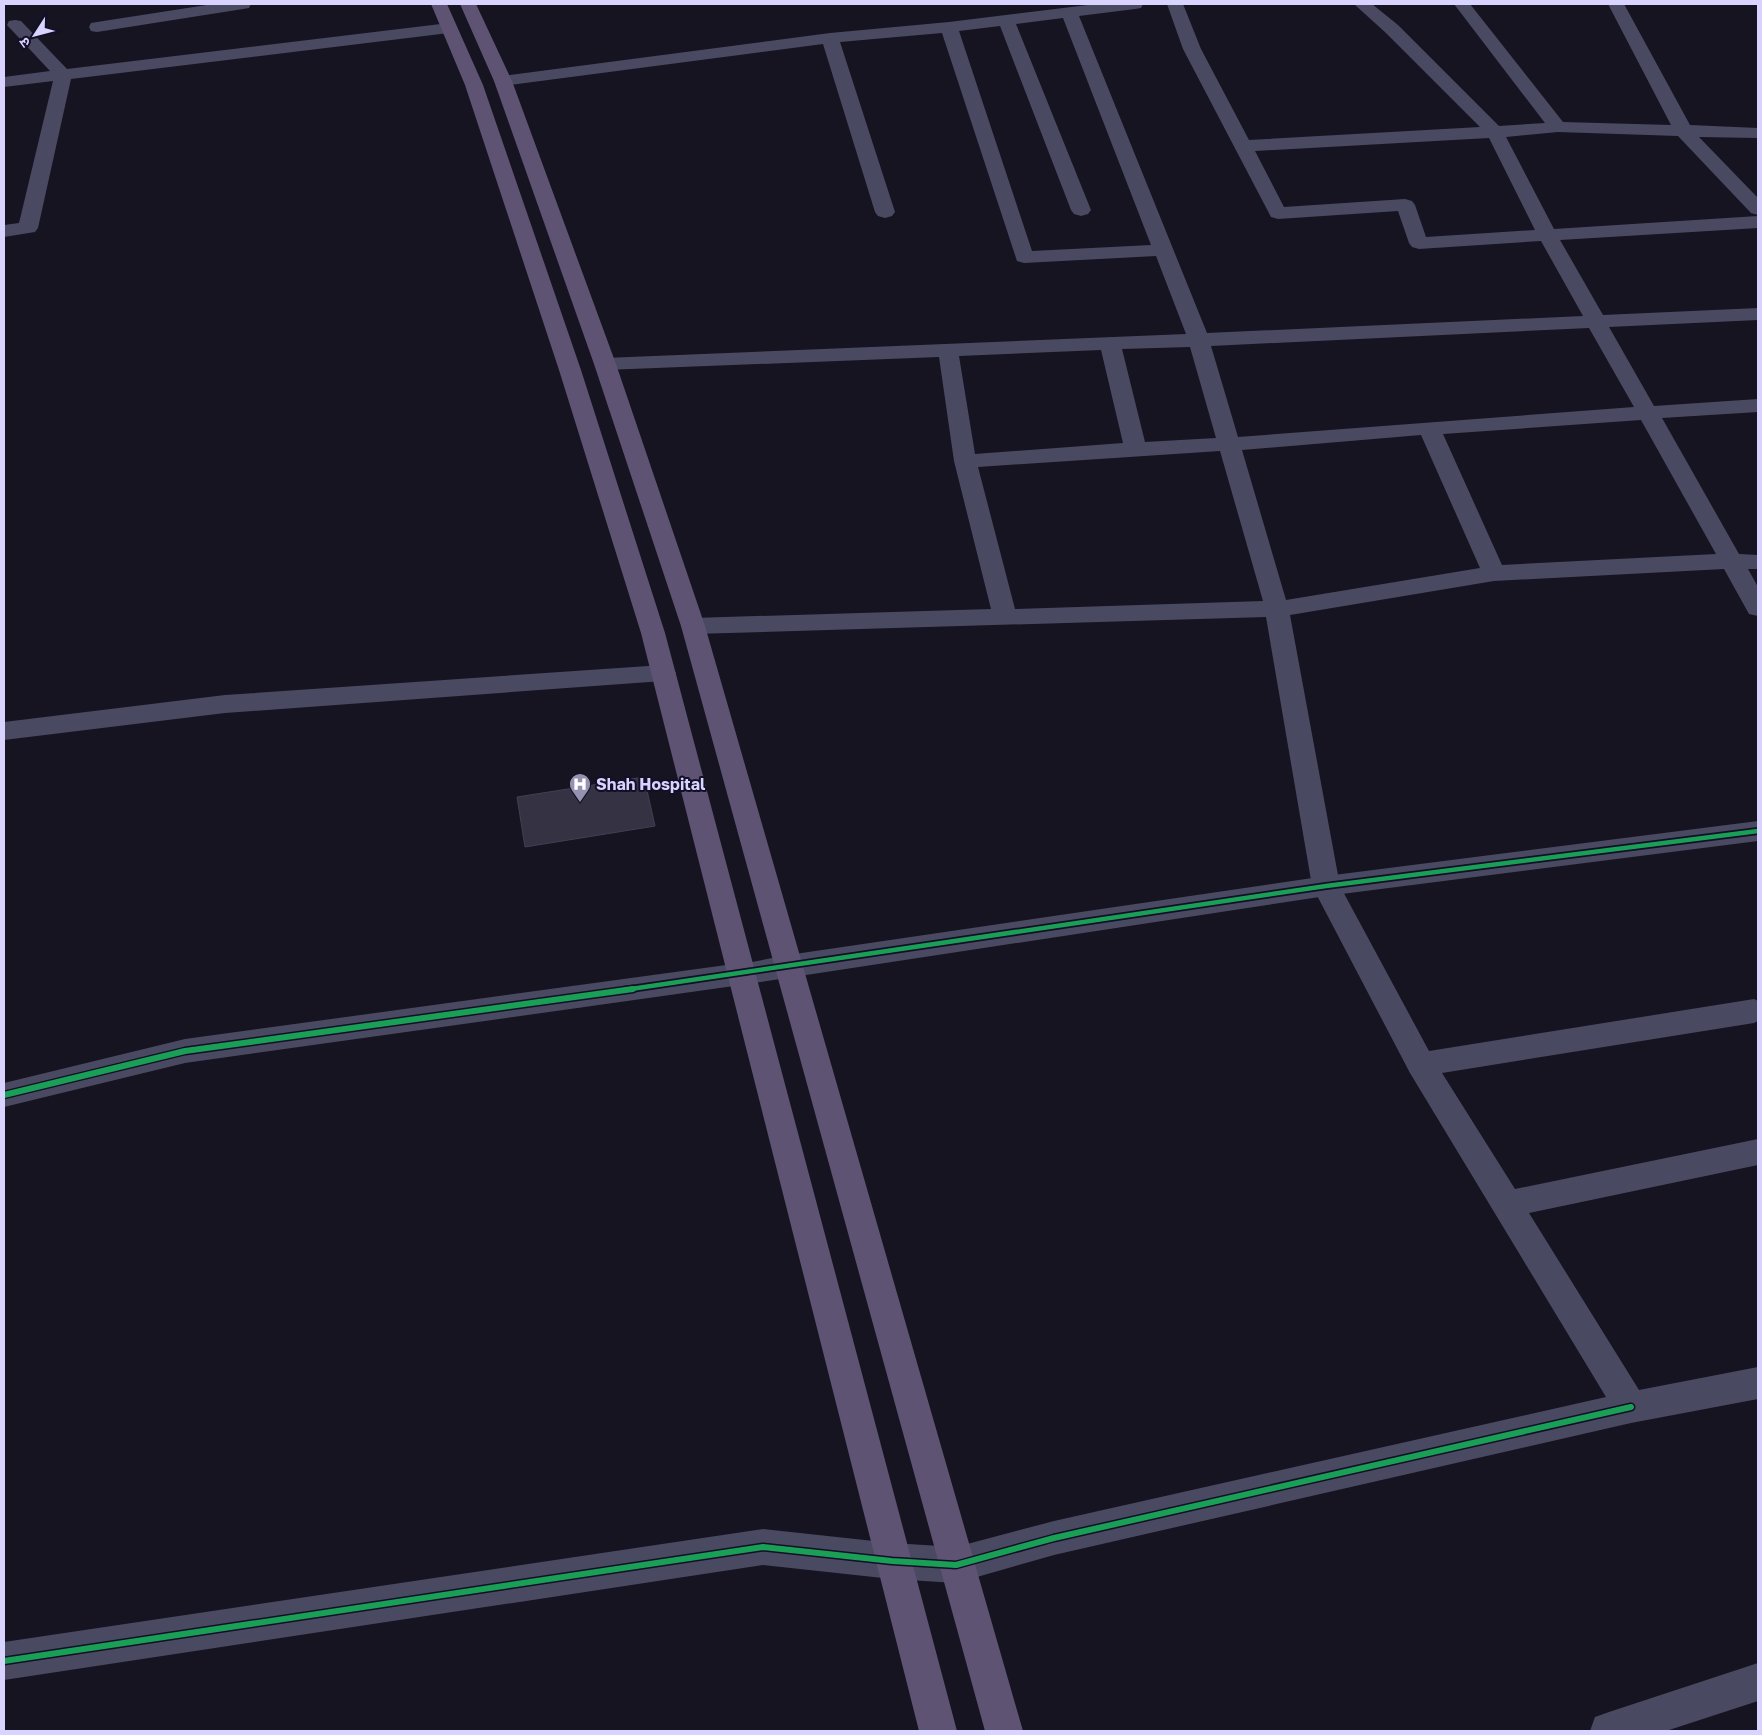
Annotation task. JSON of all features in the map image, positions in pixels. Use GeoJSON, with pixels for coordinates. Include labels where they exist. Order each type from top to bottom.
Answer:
{"type":"FeatureCollection","features":[{"type":"Feature","properties":{"kind":"main road"},"geometry":{"type":"LineString","coordinates":[[468,4],[503,81],[605,364],[693,626],[1004,1731]]}},
{"type":"Feature","properties":{"kind":"main road"},"geometry":{"type":"LineString","coordinates":[[444,16],[474,86],[567,360],[653,633],[892,1562],[938,1731]]}},
{"type":"Feature","properties":{"kind":"street"},"geometry":{"type":"LineString","coordinates":[[97,27],[243,4]]}},
{"type":"Feature","properties":{"kind":"street"},"geometry":{"type":"LineString","coordinates":[[503,81],[830,38],[949,27],[1135,4]]}},
{"type":"Feature","properties":{"kind":"street"},"geometry":{"type":"LineString","coordinates":[[1175,4],[1192,49],[1278,213],[1405,205],[1418,242],[1758,222]]}},
{"type":"Feature","properties":{"kind":"street"},"geometry":{"type":"LineString","coordinates":[[1362,4],[1392,29],[1495,132],[1596,323],[1758,608]]}},
{"type":"Feature","properties":{"kind":"street"},"geometry":{"type":"LineString","coordinates":[[1462,4],[1558,127]]}},
{"type":"Feature","properties":{"kind":"street"},"geometry":{"type":"LineString","coordinates":[[1616,4],[1684,132],[1758,209]]}},
{"type":"Feature","properties":{"kind":"street"},"geometry":{"type":"LineString","coordinates":[[1069,12],[1199,340],[1230,444],[1277,609],[1326,886],[1421,1064],[1630,1407]]}},
{"type":"Feature","properties":{"kind":"street"},"geometry":{"type":"LineString","coordinates":[[4,82],[62,75],[444,16]]}},
{"type":"Feature","properties":{"kind":"street"},"geometry":{"type":"LineString","coordinates":[[11,20],[62,75]]}},
{"type":"Feature","properties":{"kind":"street"},"geometry":{"type":"LineString","coordinates":[[1006,20],[1081,210]]}},
{"type":"Feature","properties":{"kind":"street"},"geometry":{"type":"LineString","coordinates":[[949,27],[1024,257],[1163,250]]}},
{"type":"Feature","properties":{"kind":"street"},"geometry":{"type":"LineString","coordinates":[[830,38],[885,212]]}},
{"type":"Feature","properties":{"kind":"street"},"geometry":{"type":"LineString","coordinates":[[4,230],[28,228],[62,75]]}},
{"type":"Feature","properties":{"kind":"street"},"geometry":{"type":"LineString","coordinates":[[1242,146],[1558,127],[1758,134]]}},
{"type":"Feature","properties":{"kind":"street"},"geometry":{"type":"LineString","coordinates":[[605,364],[1596,323],[1758,314]]}},
{"type":"Feature","properties":{"kind":"street"},"geometry":{"type":"LineString","coordinates":[[1110,344],[1136,449]]}},
{"type":"Feature","properties":{"kind":"street"},"geometry":{"type":"LineString","coordinates":[[948,350],[965,461],[1005,617]]}},
{"type":"Feature","properties":{"kind":"street"},"geometry":{"type":"LineString","coordinates":[[965,461],[1230,444],[1758,405]]}},
{"type":"Feature","properties":{"kind":"street"},"geometry":{"type":"LineString","coordinates":[[1429,428],[1494,573]]}},
{"type":"Feature","properties":{"kind":"street"},"geometry":{"type":"LineString","coordinates":[[693,626],[1277,609],[1494,573],[1731,561],[1758,562]]}},
{"type":"Feature","properties":{"kind":"street"},"geometry":{"type":"LineString","coordinates":[[4,732],[225,704],[663,673]]}},
{"type":"Feature","properties":{"kind":"street"},"geometry":{"type":"LineString","coordinates":[[4,1096],[185,1051],[741,974],[1326,886],[1758,831]]}},
{"type":"Feature","properties":{"kind":"street"},"geometry":{"type":"LineString","coordinates":[[1421,1064],[1754,1011]]}},
{"type":"Feature","properties":{"kind":"street"},"geometry":{"type":"LineString","coordinates":[[1507,1204],[1758,1152]]}},
{"type":"Feature","properties":{"kind":"street"},"geometry":{"type":"LineString","coordinates":[[4,1661],[763,1547],[892,1562],[956,1565],[1054,1538],[1630,1407],[1758,1383]]}},
{"type":"Feature","properties":{"kind":"street"},"geometry":{"type":"LineString","coordinates":[[1609,1731],[1758,1682]]}},
{"type":"Feature","properties":{"kind":"building"},"geometry":{"type":"Polygon","coordinates":[[[644,777],[655,826],[525,847],[517,797],[644,777]]]}},
{"type":"Feature","properties":{"kind":"cycle path"},"geometry":{"type":"LineString","coordinates":[[4,1095],[185,1051],[741,974],[1326,886],[1758,831]]}},
{"type":"Feature","properties":{"kind":"cycle path"},"geometry":{"type":"LineString","coordinates":[[4,1661],[763,1547],[892,1561],[956,1565],[1054,1538],[1631,1407]]}},
{"type":"Feature","properties":{"kind":"place","name":"Shah Hospital"},"geometry":{"type":"Point","coordinates":[580,803]}}]}
